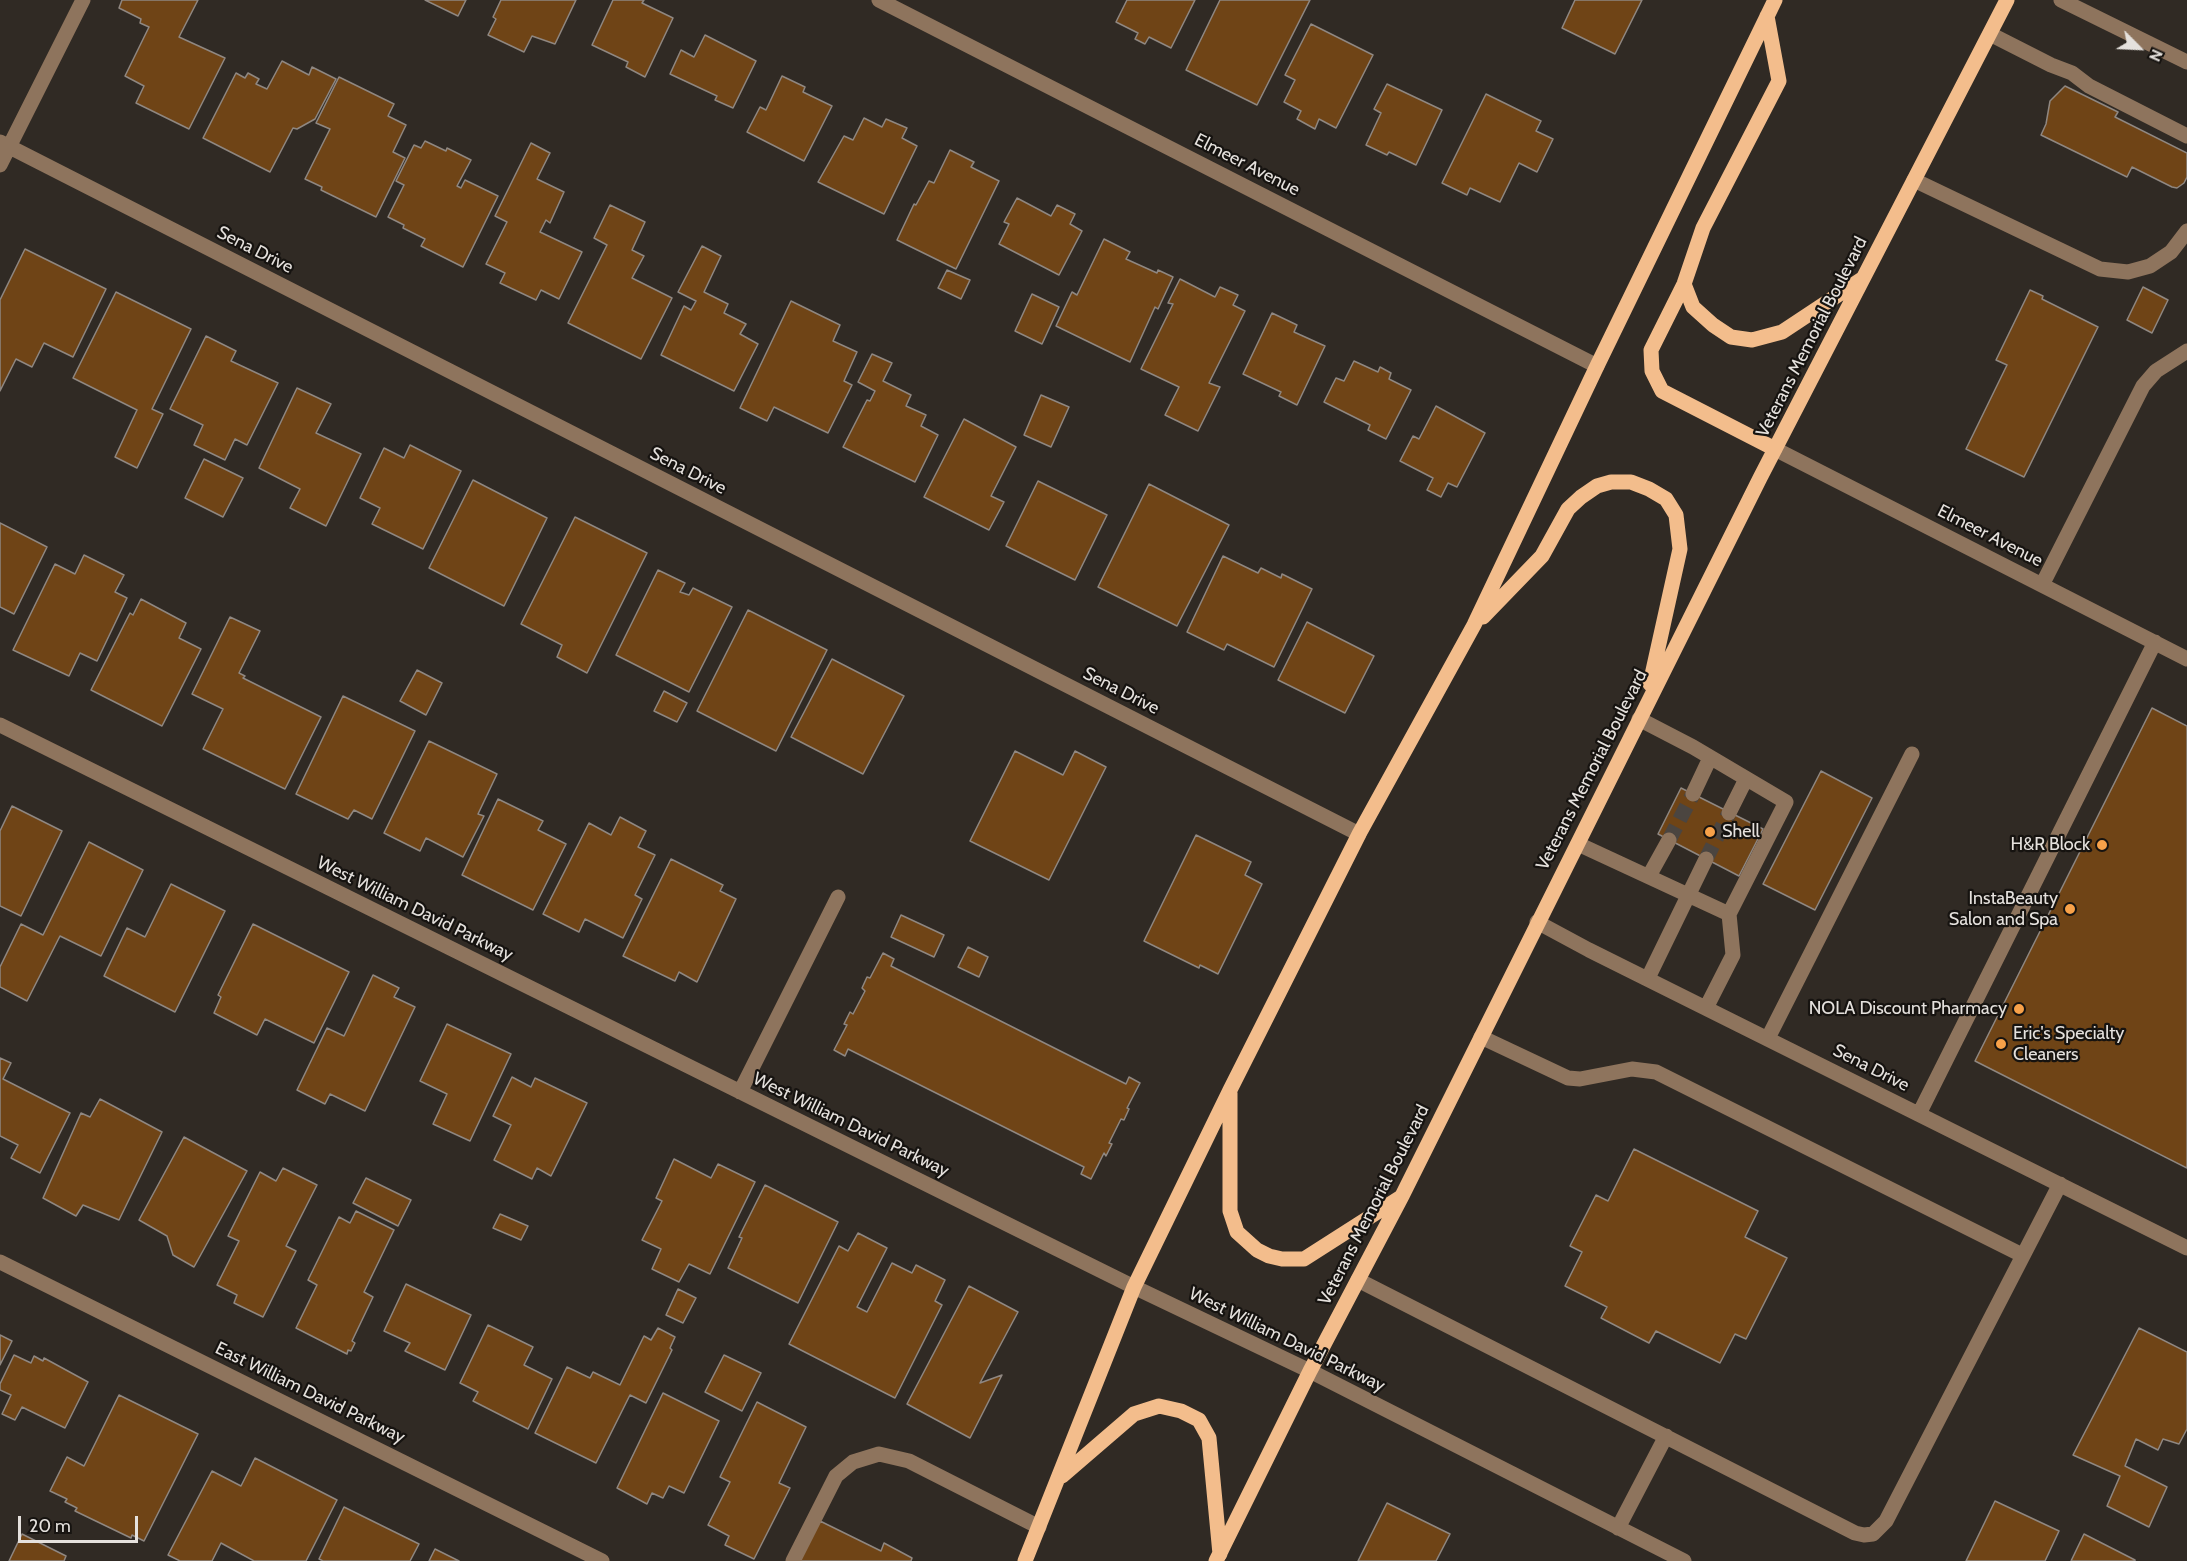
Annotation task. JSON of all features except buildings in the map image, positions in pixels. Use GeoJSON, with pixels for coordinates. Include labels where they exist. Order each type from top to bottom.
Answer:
{"type":"FeatureCollection","features":[{"type":"Feature","properties":{"kind":"main road"},"geometry":{"type":"LineString","coordinates":[[1025,1561],[1060,1478],[1134,1287],[1359,834],[1474,625],[1774,0]]}},
{"type":"Feature","properties":{"kind":"main road","name":"Veterans Memorial Boulevard"},"geometry":{"type":"LineString","coordinates":[[1218,1558],[1310,1371],[1402,1196],[1775,449],[2007,0]]}},
{"type":"Feature","properties":{"kind":"main road"},"geometry":{"type":"LineString","coordinates":[[1767,16],[1779,81],[1703,228],[1684,284],[1651,350],[1652,371],[1662,391],[1775,449]]}},
{"type":"Feature","properties":{"kind":"main road"},"geometry":{"type":"LineString","coordinates":[[1684,284],[1693,307],[1713,325],[1731,337],[1752,340],[1782,332],[1864,278]]}},
{"type":"Feature","properties":{"kind":"main road"},"geometry":{"type":"LineString","coordinates":[[1474,625],[1542,556],[1568,509],[1581,497],[1597,486],[1611,482],[1631,482],[1649,489],[1666,499],[1676,515],[1680,549],[1642,713]]}},
{"type":"Feature","properties":{"kind":"main road"},"geometry":{"type":"LineString","coordinates":[[1230,1090],[1230,1211],[1237,1232],[1257,1250],[1282,1259],[1304,1259],[1402,1196]]}},
{"type":"Feature","properties":{"kind":"main road"},"geometry":{"type":"LineString","coordinates":[[1060,1478],[1134,1414],[1159,1406],[1181,1411],[1199,1420],[1209,1438],[1218,1558]]}},
{"type":"Feature","properties":{"kind":"street"},"geometry":{"type":"LineString","coordinates":[[0,165],[5,145],[83,0]]}},
{"type":"Feature","properties":{"kind":"street","name":"Elmeer Avenue"},"geometry":{"type":"LineString","coordinates":[[879,0],[1597,366]]}},
{"type":"Feature","properties":{"kind":"street"},"geometry":{"type":"LineString","coordinates":[[2061,0],[2187,62]]}},
{"type":"Feature","properties":{"kind":"street"},"geometry":{"type":"LineString","coordinates":[[1990,33],[2051,65],[2072,73],[2089,86],[2187,136]]}},
{"type":"Feature","properties":{"kind":"street","name":"Sena Drive"},"geometry":{"type":"LineString","coordinates":[[5,145],[1359,834]]}},
{"type":"Feature","properties":{"kind":"street"},"geometry":{"type":"LineString","coordinates":[[1914,180],[2100,269],[2128,272],[2150,266],[2172,252],[2187,231]]}},
{"type":"Feature","properties":{"kind":"street"},"geometry":{"type":"LineString","coordinates":[[2042,585],[2143,386],[2157,371],[2187,351]]}},
{"type":"Feature","properties":{"kind":"street","name":"Elmeer Avenue"},"geometry":{"type":"LineString","coordinates":[[1775,449],[2187,659]]}},
{"type":"Feature","properties":{"kind":"street"},"geometry":{"type":"LineString","coordinates":[[1919,1114],[2155,642]]}},
{"type":"Feature","properties":{"kind":"street"},"geometry":{"type":"LineString","coordinates":[[1642,713],[1710,758],[1786,802],[1729,914],[1733,955],[1706,1008]]}},
{"type":"Feature","properties":{"kind":"street","name":"West William David Parkway"},"geometry":{"type":"LineString","coordinates":[[0,724],[1134,1287],[1310,1371],[1684,1561]]}},
{"type":"Feature","properties":{"kind":"street"},"geometry":{"type":"LineString","coordinates":[[1768,1038],[1912,754]]}},
{"type":"Feature","properties":{"kind":"street"},"geometry":{"type":"LineString","coordinates":[[1693,794],[1710,758]]}},
{"type":"Feature","properties":{"kind":"street"},"geometry":{"type":"LineString","coordinates":[[1729,813],[1746,778]]}},
{"type":"Feature","properties":{"kind":"street"},"geometry":{"type":"LineString","coordinates":[[1649,876],[1669,840]]}},
{"type":"Feature","properties":{"kind":"street"},"geometry":{"type":"LineString","coordinates":[[1578,844],[1729,914]]}},
{"type":"Feature","properties":{"kind":"street"},"geometry":{"type":"LineString","coordinates":[[1648,978],[1706,859]]}},
{"type":"Feature","properties":{"kind":"street"},"geometry":{"type":"LineString","coordinates":[[740,1092],[838,897]]}},
{"type":"Feature","properties":{"kind":"street","name":"Sena Drive"},"geometry":{"type":"LineString","coordinates":[[1537,922],[2187,1248]]}},
{"type":"Feature","properties":{"kind":"street"},"geometry":{"type":"LineString","coordinates":[[1481,1037],[1568,1078],[1580,1079],[1632,1069],[1656,1072],[2022,1255]]}},
{"type":"Feature","properties":{"kind":"street"},"geometry":{"type":"LineString","coordinates":[[1358,1280],[1855,1533],[1873,1534],[1886,1521],[2060,1184]]}},
{"type":"Feature","properties":{"kind":"street","name":"East William David Parkway"},"geometry":{"type":"LineString","coordinates":[[0,1262],[602,1561]]}},
{"type":"Feature","properties":{"kind":"street"},"geometry":{"type":"LineString","coordinates":[[1618,1528],[1666,1436]]}},
{"type":"Feature","properties":{"kind":"street"},"geometry":{"type":"LineString","coordinates":[[793,1561],[836,1476],[853,1462],[879,1454],[909,1461],[1039,1527]]}},
{"type":"Feature","properties":{"kind":"tunnel"},"geometry":{"type":"LineString","coordinates":[[1669,840],[1693,794]]}},
{"type":"Feature","properties":{"kind":"tunnel"},"geometry":{"type":"LineString","coordinates":[[1706,859],[1729,813]]}},
{"type":"Feature","properties":{"kind":"place","name":"Shell"},"geometry":{"type":"Point","coordinates":[1710,832]}},
{"type":"Feature","properties":{"kind":"place","name":"H&R Block"},"geometry":{"type":"Point","coordinates":[2102,845]}},
{"type":"Feature","properties":{"kind":"place","name":"InstaBeauty Salon and Spa"},"geometry":{"type":"Point","coordinates":[2070,909]}},
{"type":"Feature","properties":{"kind":"place","name":"NOLA Discount Pharmacy"},"geometry":{"type":"Point","coordinates":[2019,1009]}},
{"type":"Feature","properties":{"kind":"place","name":"Eric's Specialty Cleaners"},"geometry":{"type":"Point","coordinates":[2001,1044]}}]}
